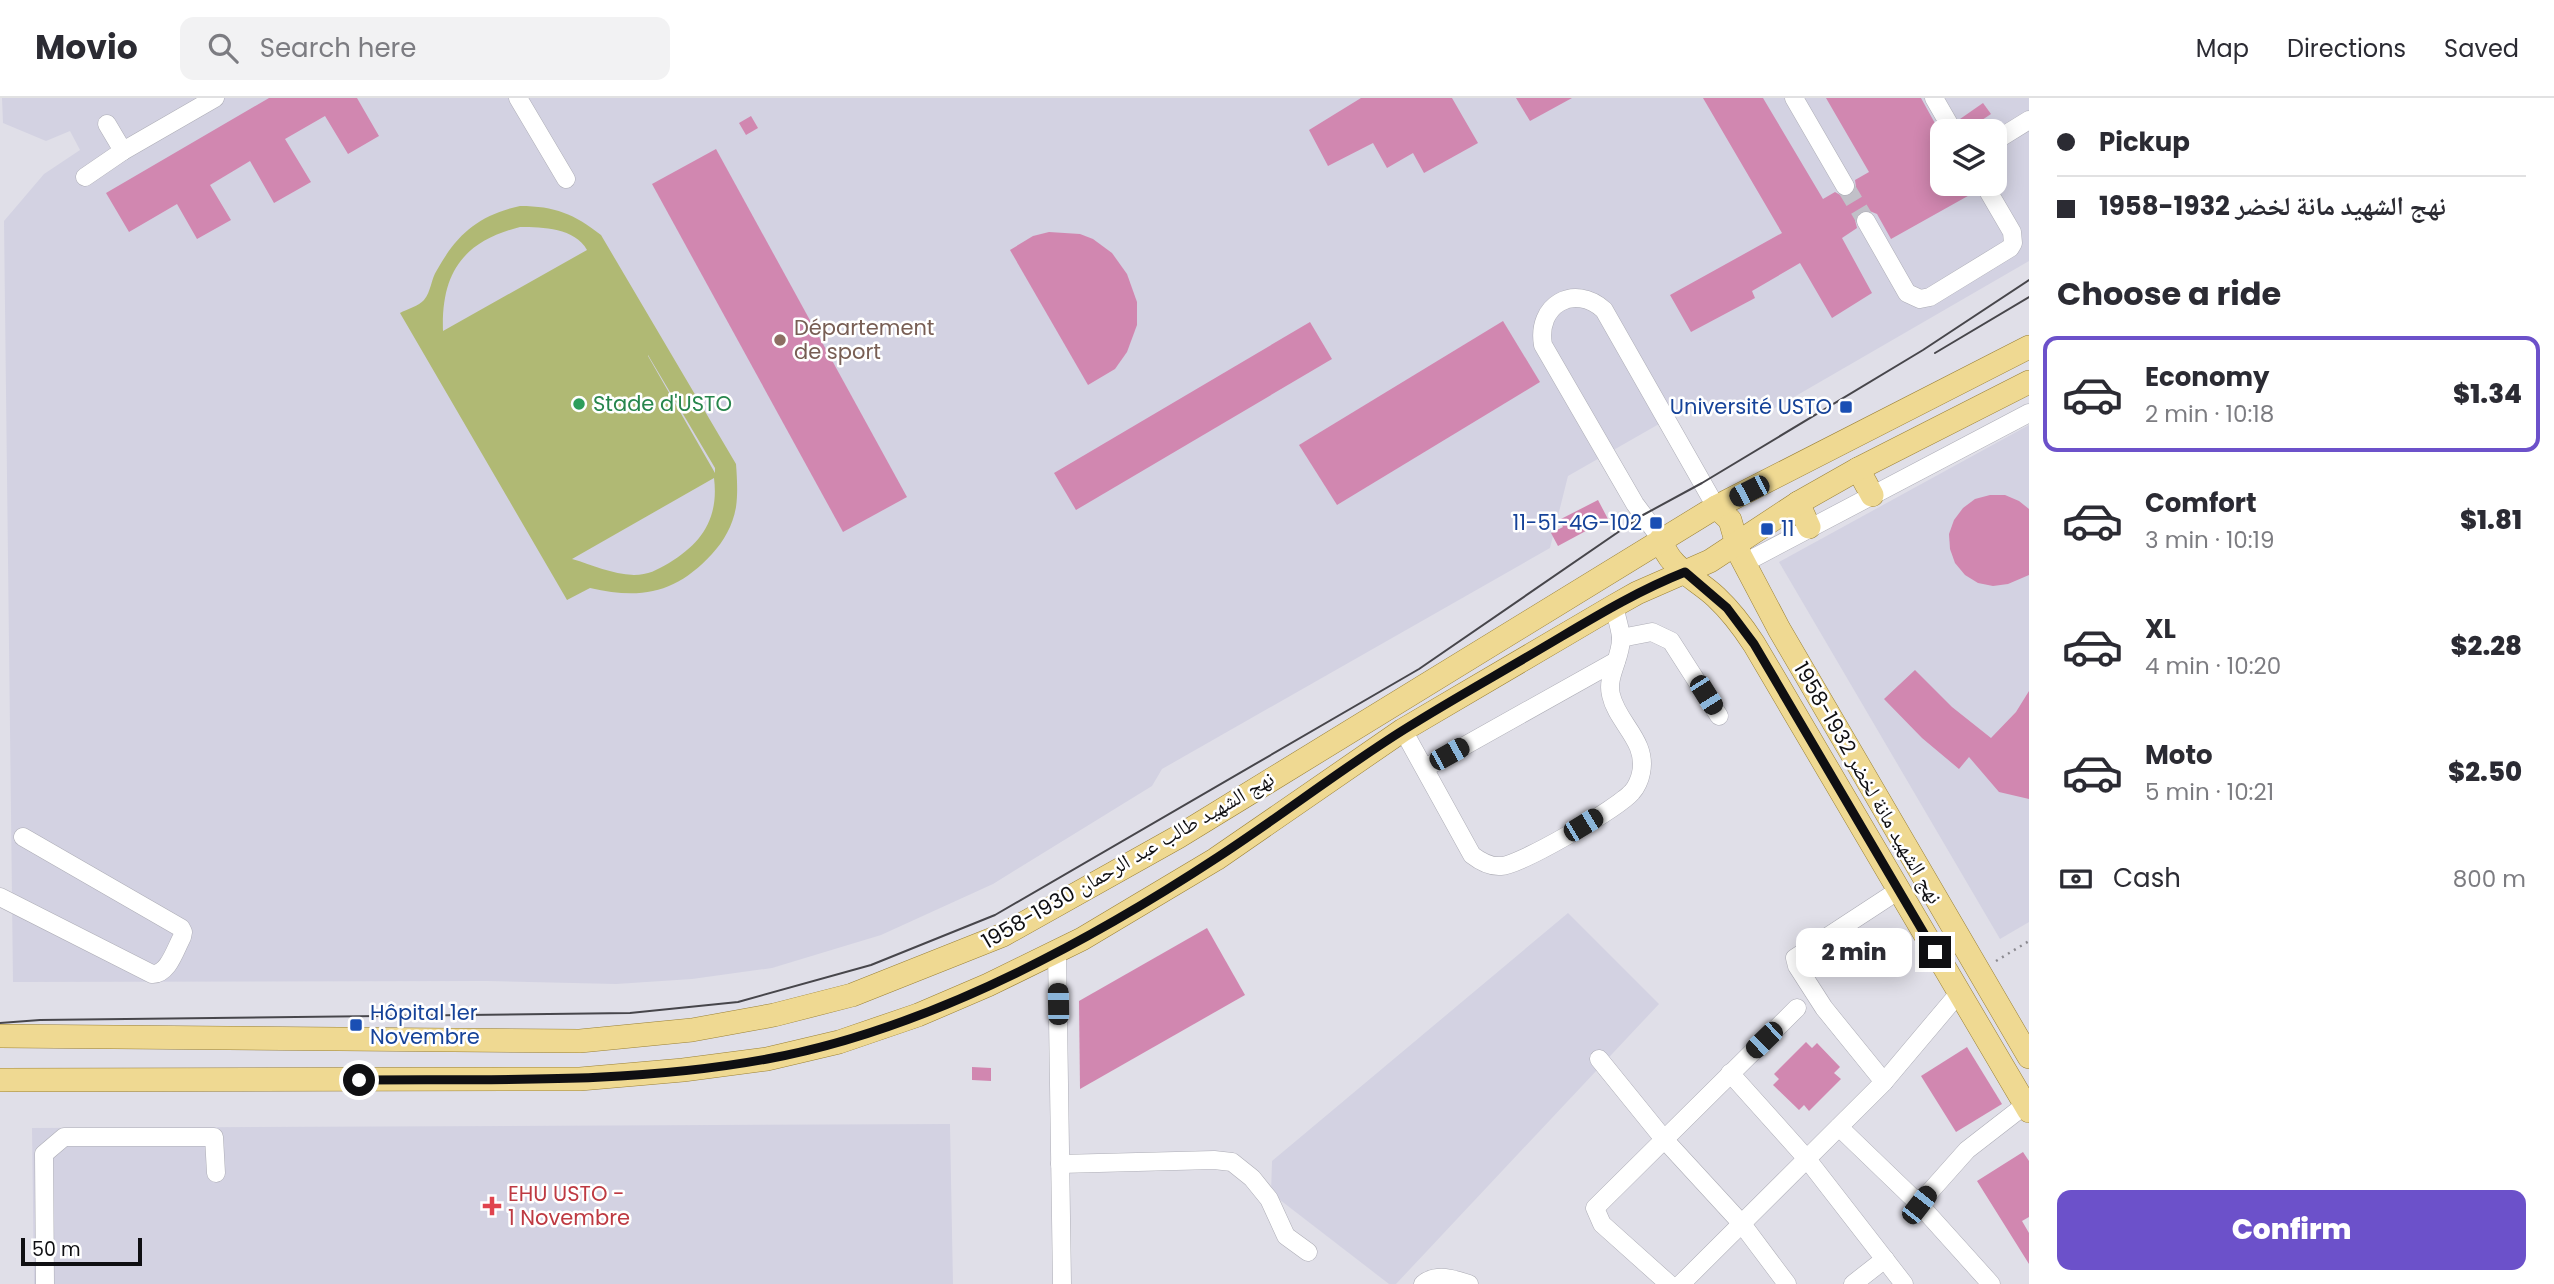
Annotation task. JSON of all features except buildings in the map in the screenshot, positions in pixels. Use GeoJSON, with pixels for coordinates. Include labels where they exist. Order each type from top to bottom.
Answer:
{"type":"FeatureCollection","features":[{"type":"Feature","properties":{"kind":"main road","name":"نهج الشهيد طالب عبد الرحمان 1930-1958"},"geometry":{"type":"LineString","coordinates":[[0,1036],[580,1041],[692,1030],[774,1015],[852,995],[1003,935],[1178,837],[1716,507],[2029,347]]}},
{"type":"Feature","properties":{"kind":"main road","name":"نهج الشهيد طالب عبد الرحمان 1930-1958"},"geometry":{"type":"LineString","coordinates":[[0,1080],[580,1079],[767,1059],[839,1042],[941,1005],[1082,939],[1216,859],[1403,730],[1637,593],[1720,556],[1740,553],[1798,503],[1858,469],[2029,382]]}},
{"type":"Feature","properties":{"kind":"main road"},"geometry":{"type":"LineString","coordinates":[[1858,469],[1872,495]]}},
{"type":"Feature","properties":{"kind":"main road"},"geometry":{"type":"LineString","coordinates":[[1798,503],[1809,527]]}},
{"type":"Feature","properties":{"kind":"main road","name":"نهج الشهيد مانة لخضر 1932-1958"},"geometry":{"type":"LineString","coordinates":[[1716,507],[1730,520],[1740,553],[1779,629],[2029,1057]]}},
{"type":"Feature","properties":{"kind":"main road","name":"نهج الشهيد مانة لخضر 1932-1958"},"geometry":{"type":"LineString","coordinates":[[1661,539],[1671,561],[1727,608],[1754,644],[2027,1108]]}},
{"type":"Feature","properties":{"kind":"main road"},"geometry":{"type":"LineString","coordinates":[[1754,644],[1779,629]]}},
{"type":"Feature","properties":{"kind":"street"},"geometry":{"type":"LineString","coordinates":[[85,177],[123,151],[215,98]]}},
{"type":"Feature","properties":{"kind":"street"},"geometry":{"type":"LineString","coordinates":[[518,98],[566,179]]}},
{"type":"Feature","properties":{"kind":"street"},"geometry":{"type":"LineString","coordinates":[[1794,98],[1845,186]]}},
{"type":"Feature","properties":{"kind":"street"},"geometry":{"type":"LineString","coordinates":[[1934,98],[1946,119]]}},
{"type":"Feature","properties":{"kind":"street"},"geometry":{"type":"LineString","coordinates":[[2007,134],[2029,120]]}},
{"type":"Feature","properties":{"kind":"street"},"geometry":{"type":"LineString","coordinates":[[107,124],[123,151]]}},
{"type":"Feature","properties":{"kind":"street"},"geometry":{"type":"LineString","coordinates":[[1866,221],[1907,293],[1920,299],[1930,297],[2010,248],[2013,243],[2012,232],[1991,196]]}},
{"type":"Feature","properties":{"kind":"street"},"geometry":{"type":"LineString","coordinates":[[1661,539],[1635,504],[1543,345],[1543,323],[1555,306],[1575,298],[1596,303],[1604,310],[1716,507]]}},
{"type":"Feature","properties":{"kind":"street"},"geometry":{"type":"LineString","coordinates":[[1740,553],[1809,527],[2029,413]]}},
{"type":"Feature","properties":{"kind":"street"},"geometry":{"type":"LineString","coordinates":[[1403,730],[1466,847],[1480,862],[1490,865],[1511,864],[1546,846],[1619,803],[1634,791],[1641,776],[1643,763],[1639,746],[1611,698],[1609,687],[1621,638],[1614,606]]}},
{"type":"Feature","properties":{"kind":"street"},"geometry":{"type":"LineString","coordinates":[[1621,638],[1652,632],[1671,641],[1719,716]]}},
{"type":"Feature","properties":{"kind":"street"},"geometry":{"type":"LineString","coordinates":[[1425,768],[1616,661]]}},
{"type":"Feature","properties":{"kind":"street"},"geometry":{"type":"LineString","coordinates":[[0,897],[152,974],[158,975],[163,971],[182,937],[181,928],[23,837]]}},
{"type":"Feature","properties":{"kind":"street"},"geometry":{"type":"LineString","coordinates":[[1884,1082],[1825,1008],[1795,958],[1899,890]]}},
{"type":"Feature","properties":{"kind":"street"},"geometry":{"type":"LineString","coordinates":[[1057,951],[1062,1284]]}},
{"type":"Feature","properties":{"kind":"street"},"geometry":{"type":"LineString","coordinates":[[1681,1284],[1884,1082],[1959,993]]}},
{"type":"Feature","properties":{"kind":"street"},"geometry":{"type":"LineString","coordinates":[[1669,1284],[1602,1224],[1595,1208],[1797,1008]]}},
{"type":"Feature","properties":{"kind":"street"},"geometry":{"type":"LineString","coordinates":[[1599,1059],[1663,1138],[1742,1224],[1787,1284]]}},
{"type":"Feature","properties":{"kind":"street"},"geometry":{"type":"LineString","coordinates":[[1730,1073],[1807,1160],[1904,1284]]}},
{"type":"Feature","properties":{"kind":"street"},"geometry":{"type":"LineString","coordinates":[[1919,1205],[1968,1150],[2027,1108]]}},
{"type":"Feature","properties":{"kind":"street"},"geometry":{"type":"LineString","coordinates":[[1839,1127],[1919,1205],[1991,1284]]}},
{"type":"Feature","properties":{"kind":"street"},"geometry":{"type":"LineString","coordinates":[[45,1284],[44,1154],[64,1137],[214,1137],[216,1173]]}},
{"type":"Feature","properties":{"kind":"street"},"geometry":{"type":"LineString","coordinates":[[1060,1164],[1214,1160],[1232,1162],[1252,1178],[1269,1199],[1286,1236],[1308,1252]]}},
{"type":"Feature","properties":{"kind":"street"},"geometry":{"type":"LineString","coordinates":[[1853,1284],[1885,1259]]}},
{"type":"Feature","properties":{"kind":"street"},"geometry":{"type":"LineString","coordinates":[[1423,1284],[1426,1280],[1447,1278],[1469,1284]]}},
{"type":"Feature","properties":{"kind":"path"},"geometry":{"type":"LineString","coordinates":[[1978,973],[2029,941]]}},
{"type":"Feature","properties":{"kind":"shaded area"},"geometry":{"type":"Polygon","coordinates":[[[2,98],[2029,98],[2029,261],[1768,412],[1701,400],[1568,476],[1550,548],[1162,769],[1152,786],[993,884],[881,935],[772,968],[692,979],[616,984],[487,981],[13,982],[4,221],[44,174],[80,150],[70,131],[46,141],[3,123],[2,98]]]}},
{"type":"Feature","properties":{"kind":"shaded area"},"geometry":{"type":"Polygon","coordinates":[[[2029,425],[2029,922],[2000,939],[1779,562],[2029,425]]]}},
{"type":"Feature","properties":{"kind":"shaded area"},"geometry":{"type":"Polygon","coordinates":[[[1568,913],[1659,1004],[1396,1284],[1389,1284],[1271,1193],[1272,1161],[1568,913]]]}},
{"type":"Feature","properties":{"kind":"shaded area","name":"EHU USTO - 1 Novembre"},"geometry":{"type":"Polygon","coordinates":[[[950,1124],[953,1284],[34,1284],[32,1128],[950,1124]]]}},
{"type":"Feature","properties":{"kind":"green space","name":"Stade d'USTO"},"geometry":{"type":"Polygon","coordinates":[[[520,206],[554,210],[573,217],[601,235],[736,464],[736,507],[727,532],[699,567],[671,585],[642,593],[609,592],[590,588],[567,600],[400,313],[424,300],[437,270],[461,236],[481,221],[520,206]],[[520,227],[484,241],[460,262],[446,292],[443,331],[587,250],[575,237],[567,233],[548,228],[520,227]],[[648,355],[715,473],[715,468],[648,355]],[[714,478],[572,559],[610,571],[634,575],[665,566],[691,547],[706,528],[714,505],[714,478]]]}},
{"type":"Feature","properties":{"kind":"tunnel"},"geometry":{"type":"LineString","coordinates":[[1845,186],[1866,221]]}},
{"type":"Feature","properties":{"kind":"tram line"},"geometry":{"type":"LineString","coordinates":[[0,1023],[40,1020],[630,1013],[738,1002],[871,965],[995,915],[1419,669],[1643,515],[1702,483],[1923,350],[2029,280]]}},
{"type":"Feature","properties":{"kind":"tram line"},"geometry":{"type":"LineString","coordinates":[[1935,353],[2029,297]]}},
{"type":"Feature","properties":{"kind":"place","name":"Département de sport"},"geometry":{"type":"Point","coordinates":[780,340]}},
{"type":"Feature","properties":{"kind":"place","name":"Stade d'USTO"},"geometry":{"type":"Point","coordinates":[579,404]}},
{"type":"Feature","properties":{"kind":"place","name":"Université USTO"},"geometry":{"type":"Point","coordinates":[1846,407]}},
{"type":"Feature","properties":{"kind":"place","name":"11-51-4G-102"},"geometry":{"type":"Point","coordinates":[1656,523]}},
{"type":"Feature","properties":{"kind":"place","name":"11"},"geometry":{"type":"Point","coordinates":[1767,529]}},
{"type":"Feature","properties":{"kind":"place","name":"Hôpital 1er Novembre"},"geometry":{"type":"Point","coordinates":[356,1025]}},
{"type":"Feature","properties":{"kind":"place","name":"EHU USTO - 1 Novembre"},"geometry":{"type":"Point","coordinates":[492,1206]}},
{"type":"Feature","properties":{"kind":"route"},"geometry":{"type":"LineString","coordinates":[[359,1080],[580,1079],[683,1070],[767,1059],[839,1042],[918,1015],[988,985],[1082,939],[1216,859],[1403,730],[1637,593],[1685,572],[1727,608],[1754,644],[1935,952]]}}]}
